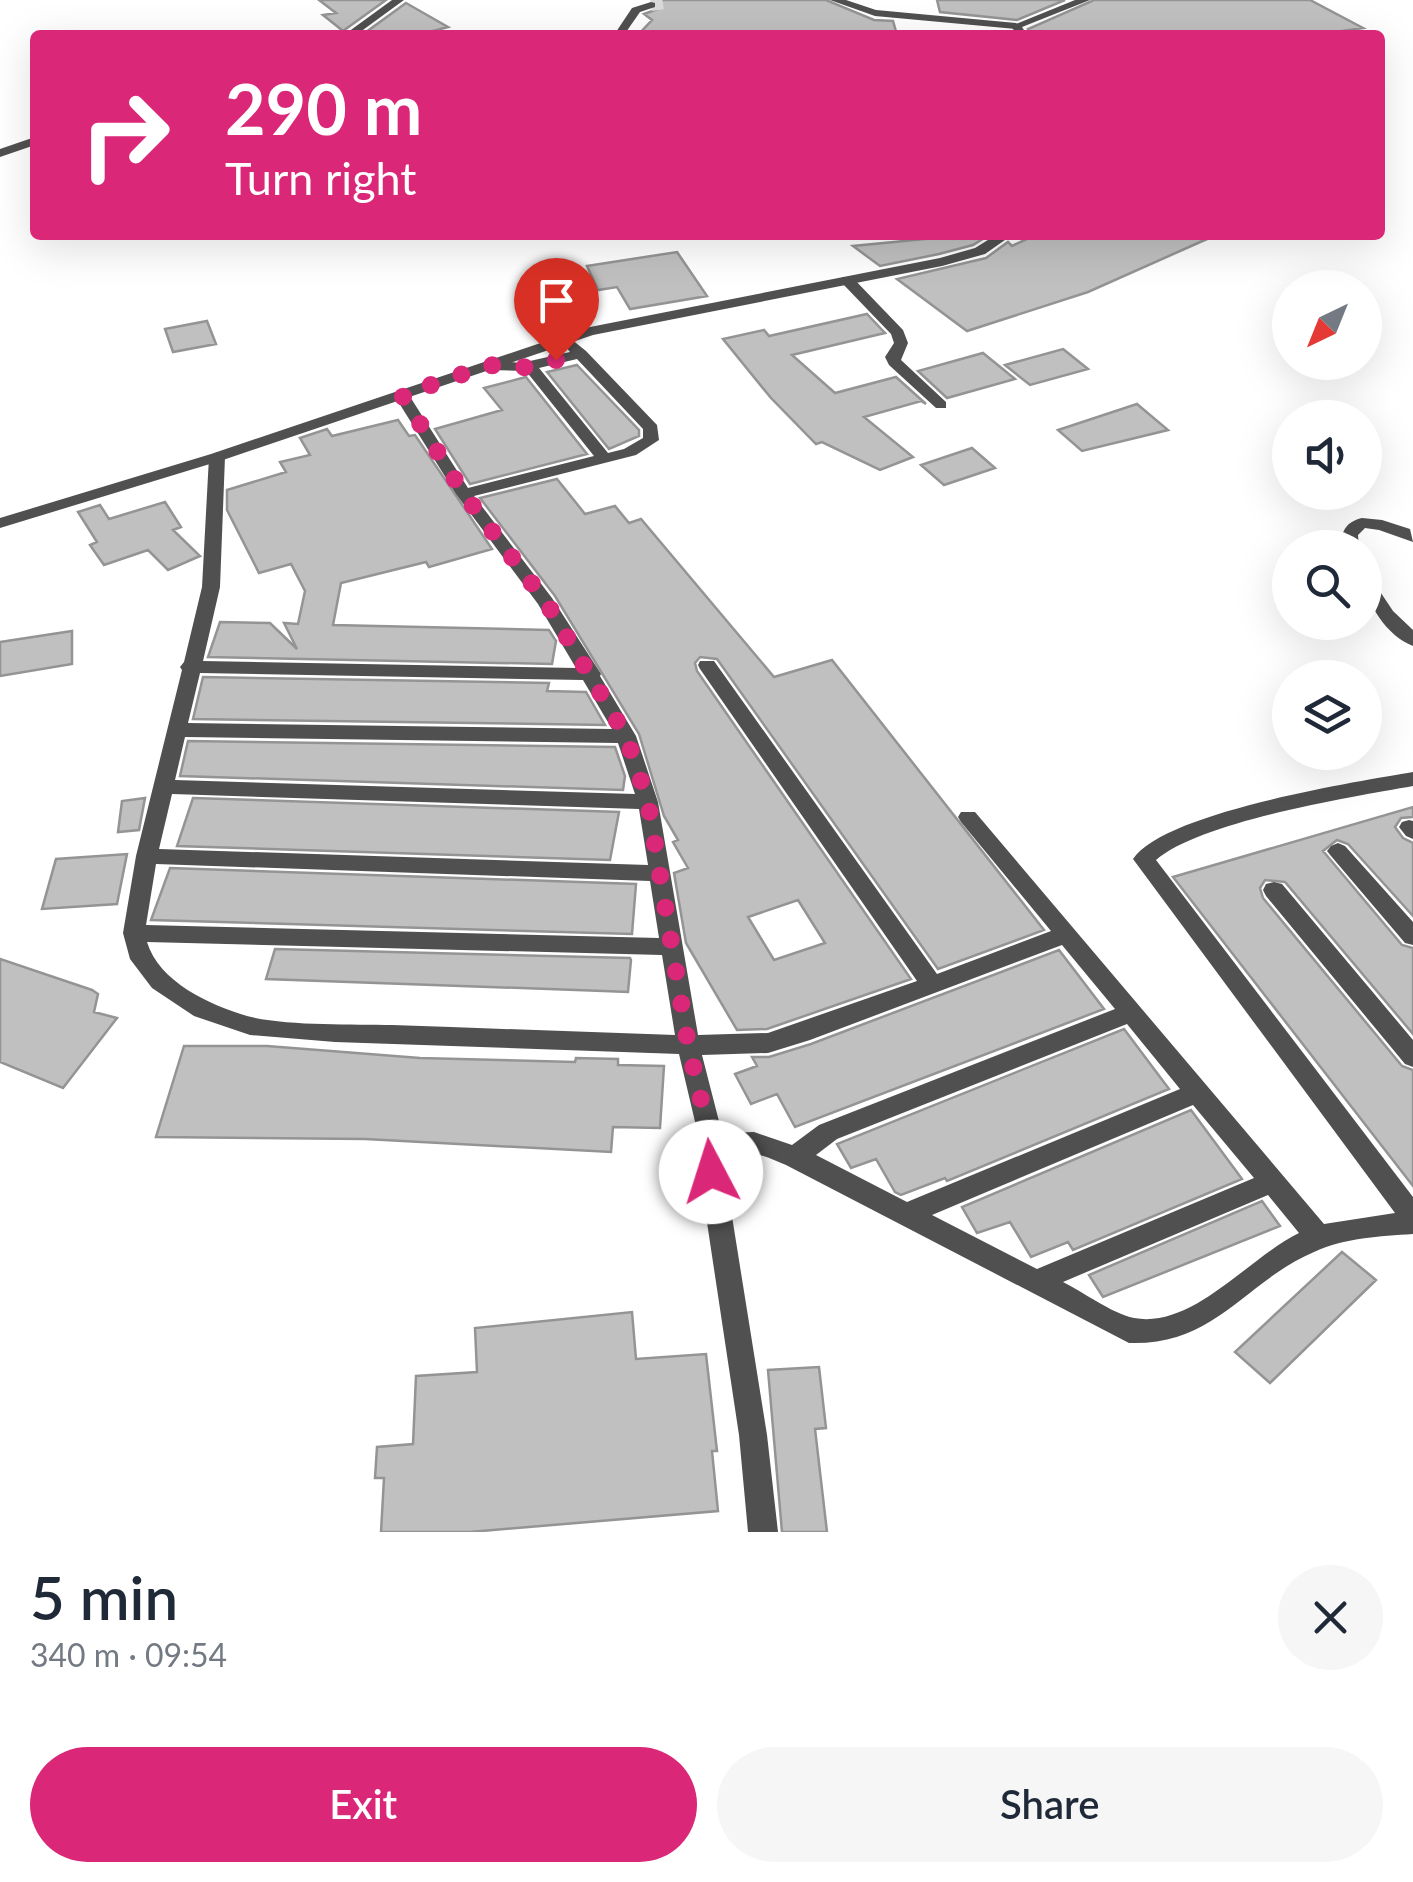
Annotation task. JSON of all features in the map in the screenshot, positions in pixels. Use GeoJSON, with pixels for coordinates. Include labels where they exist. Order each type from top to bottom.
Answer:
{"type":"FeatureCollection","features":[{"type":"Feature","properties":{"kind":"street"},"geometry":{"type":"LineString","coordinates":[[357,30],[399,0]]}},
{"type":"Feature","properties":{"kind":"street"},"geometry":{"type":"LineString","coordinates":[[835,0],[862,12],[1019,30],[1085,0]]}},
{"type":"Feature","properties":{"kind":"street"},"geometry":{"type":"LineString","coordinates":[[622,30],[636,10],[651,4]]}},
{"type":"Feature","properties":{"kind":"street"},"geometry":{"type":"LineString","coordinates":[[0,153],[30,143]]}},
{"type":"Feature","properties":{"kind":"street"},"geometry":{"type":"LineString","coordinates":[[0,522],[217,458],[566,339],[647,318],[962,257],[995,240]]}},
{"type":"Feature","properties":{"kind":"street"},"geometry":{"type":"LineString","coordinates":[[847,280],[898,333],[901,343],[892,356],[894,362],[941,405]]}},
{"type":"Feature","properties":{"kind":"street"},"geometry":{"type":"LineString","coordinates":[[464,494],[605,459],[642,446],[653,434],[566,339]]}},
{"type":"Feature","properties":{"kind":"street"},"geometry":{"type":"LineString","coordinates":[[489,365],[530,366],[580,354]]}},
{"type":"Feature","properties":{"kind":"street"},"geometry":{"type":"LineString","coordinates":[[530,366],[605,459]]}},
{"type":"Feature","properties":{"kind":"street"},"geometry":{"type":"LineString","coordinates":[[402,395],[464,494],[546,602],[592,674],[626,736],[648,802],[688,1044],[712,1147],[711,1172],[753,1435],[763,1532]]}},
{"type":"Feature","properties":{"kind":"street"},"geometry":{"type":"LineString","coordinates":[[217,458],[210,587],[147,856],[134,933],[141,959],[160,982],[202,1008],[250,1026],[335,1033],[768,1043],[1067,934]]}},
{"type":"Feature","properties":{"kind":"street"},"geometry":{"type":"LineString","coordinates":[[1351,530],[1360,523],[1380,524],[1413,537]]}},
{"type":"Feature","properties":{"kind":"street"},"geometry":{"type":"LineString","coordinates":[[1382,608],[1413,640]]}},
{"type":"Feature","properties":{"kind":"street"},"geometry":{"type":"LineString","coordinates":[[707,665],[932,985]]}},
{"type":"Feature","properties":{"kind":"street"},"geometry":{"type":"LineString","coordinates":[[190,667],[592,674]]}},
{"type":"Feature","properties":{"kind":"street"},"geometry":{"type":"LineString","coordinates":[[178,730],[626,736]]}},
{"type":"Feature","properties":{"kind":"street"},"geometry":{"type":"LineString","coordinates":[[712,1147],[732,1140],[746,1141],[795,1157],[1129,1330],[1152,1334],[1196,1318],[1299,1246],[1365,1226],[1413,1220],[1144,860],[1148,852],[1169,839],[1307,798],[1413,779]]}},
{"type":"Feature","properties":{"kind":"street"},"geometry":{"type":"LineString","coordinates":[[164,787],[648,802]]}},
{"type":"Feature","properties":{"kind":"street"},"geometry":{"type":"LineString","coordinates":[[968,817],[1319,1238]]}},
{"type":"Feature","properties":{"kind":"street"},"geometry":{"type":"LineString","coordinates":[[1338,851],[1413,937]]}},
{"type":"Feature","properties":{"kind":"street"},"geometry":{"type":"LineString","coordinates":[[147,856],[657,873]]}},
{"type":"Feature","properties":{"kind":"street"},"geometry":{"type":"LineString","coordinates":[[1274,890],[1413,1058]]}},
{"type":"Feature","properties":{"kind":"street"},"geometry":{"type":"LineString","coordinates":[[134,933],[672,948]]}},
{"type":"Feature","properties":{"kind":"street"},"geometry":{"type":"LineString","coordinates":[[795,1157],[828,1132],[1132,1012]]}},
{"type":"Feature","properties":{"kind":"street"},"geometry":{"type":"LineString","coordinates":[[904,1214],[1198,1092]]}},
{"type":"Feature","properties":{"kind":"street"},"geometry":{"type":"LineString","coordinates":[[1034,1282],[1272,1182]]}},
{"type":"Feature","properties":{"kind":"building"},"geometry":{"type":"Polygon","coordinates":[[[319,0],[386,0],[344,30],[323,15],[336,13],[319,0]]]}},
{"type":"Feature","properties":{"kind":"building"},"geometry":{"type":"Polygon","coordinates":[[[657,0],[826,0],[874,20],[893,21],[896,30],[643,30],[652,20],[644,14],[658,9],[657,0]]]}},
{"type":"Feature","properties":{"kind":"building"},"geometry":{"type":"Polygon","coordinates":[[[937,0],[1065,0],[1017,20],[940,12],[937,0]]]}},
{"type":"Feature","properties":{"kind":"building"},"geometry":{"type":"Polygon","coordinates":[[[1094,0],[1310,0],[1363,28],[1349,30],[1028,29],[1094,0]]]}},
{"type":"Feature","properties":{"kind":"building"},"geometry":{"type":"Polygon","coordinates":[[[406,3],[448,27],[437,30],[369,30],[406,3]]]}},
{"type":"Feature","properties":{"kind":"building"},"geometry":{"type":"Polygon","coordinates":[[[914,240],[981,240],[939,254],[880,266],[853,246],[914,240]]]}},
{"type":"Feature","properties":{"kind":"building"},"geometry":{"type":"Polygon","coordinates":[[[1025,240],[1205,240],[1088,292],[967,331],[897,279],[986,258],[1008,242],[1012,246],[1025,240]]]}},
{"type":"Feature","properties":{"kind":"building"},"geometry":{"type":"Polygon","coordinates":[[[677,252],[707,296],[630,309],[617,287],[598,290],[587,266],[677,252]]]}},
{"type":"Feature","properties":{"kind":"building"},"geometry":{"type":"Polygon","coordinates":[[[867,314],[885,333],[792,355],[835,393],[896,377],[926,404],[921,401],[864,417],[913,457],[880,470],[822,442],[816,444],[771,398],[723,339],[764,330],[769,336],[867,314]]]}},
{"type":"Feature","properties":{"kind":"building"},"geometry":{"type":"Polygon","coordinates":[[[207,321],[216,344],[173,352],[165,329],[207,321]]]}},
{"type":"Feature","properties":{"kind":"building"},"geometry":{"type":"Polygon","coordinates":[[[1063,349],[1088,369],[1030,385],[1005,365],[1063,349]]]}},
{"type":"Feature","properties":{"kind":"building"},"geometry":{"type":"Polygon","coordinates":[[[983,353],[1015,379],[947,398],[918,371],[983,353]]]}},
{"type":"Feature","properties":{"kind":"building"},"geometry":{"type":"Polygon","coordinates":[[[577,365],[639,430],[639,436],[609,449],[547,372],[577,365]]]}},
{"type":"Feature","properties":{"kind":"building"},"geometry":{"type":"Polygon","coordinates":[[[526,377],[587,454],[470,484],[435,429],[502,410],[484,388],[526,377]]]}},
{"type":"Feature","properties":{"kind":"building"},"geometry":{"type":"Polygon","coordinates":[[[1137,404],[1168,430],[1082,451],[1058,430],[1137,404]]]}},
{"type":"Feature","properties":{"kind":"building"},"geometry":{"type":"Polygon","coordinates":[[[398,420],[409,436],[415,435],[492,549],[429,567],[426,562],[341,583],[333,625],[549,630],[556,641],[552,664],[208,657],[220,622],[270,623],[297,649],[284,623],[298,624],[305,591],[291,564],[259,573],[227,510],[227,490],[286,472],[280,462],[310,455],[300,438],[327,429],[332,436],[398,420]]]}},
{"type":"Feature","properties":{"kind":"building"},"geometry":{"type":"Polygon","coordinates":[[[972,448],[995,468],[944,485],[921,465],[972,448]]]}},
{"type":"Feature","properties":{"kind":"building"},"geometry":{"type":"Polygon","coordinates":[[[557,479],[585,514],[615,506],[629,523],[641,519],[774,677],[832,660],[1044,930],[938,969],[717,659],[700,657],[695,663],[697,671],[911,979],[767,1029],[737,1030],[686,943],[674,873],[688,868],[673,842],[678,840],[664,816],[639,734],[555,596],[480,498],[557,479]],[[798,900],[748,917],[774,960],[825,943],[798,900]]]}},
{"type":"Feature","properties":{"kind":"building"},"geometry":{"type":"Polygon","coordinates":[[[165,502],[181,527],[173,530],[200,556],[168,570],[148,550],[104,565],[90,545],[97,542],[78,512],[100,505],[109,519],[165,502]]]}},
{"type":"Feature","properties":{"kind":"building"},"geometry":{"type":"Polygon","coordinates":[[[72,631],[72,664],[0,676],[0,642],[72,631]]]}},
{"type":"Feature","properties":{"kind":"building"},"geometry":{"type":"Polygon","coordinates":[[[203,677],[549,683],[547,691],[586,692],[605,725],[193,719],[203,677]]]}},
{"type":"Feature","properties":{"kind":"building"},"geometry":{"type":"Polygon","coordinates":[[[188,741],[615,747],[625,776],[623,790],[180,776],[188,741]]]}},
{"type":"Feature","properties":{"kind":"building"},"geometry":{"type":"Polygon","coordinates":[[[145,798],[139,830],[118,832],[122,801],[145,798]]]}},
{"type":"Feature","properties":{"kind":"building"},"geometry":{"type":"Polygon","coordinates":[[[193,798],[619,812],[610,860],[177,846],[193,798]]]}},
{"type":"Feature","properties":{"kind":"building"},"geometry":{"type":"Polygon","coordinates":[[[1413,807],[1413,817],[1401,818],[1395,827],[1413,843],[1413,916],[1348,844],[1337,840],[1323,851],[1402,945],[1413,948],[1413,1034],[1285,882],[1265,880],[1260,888],[1263,898],[1402,1066],[1413,1070],[1413,1186],[1173,877],[1413,807]]]}},
{"type":"Feature","properties":{"kind":"building"},"geometry":{"type":"Polygon","coordinates":[[[127,854],[117,904],[42,909],[56,859],[127,854]]]}},
{"type":"Feature","properties":{"kind":"building"},"geometry":{"type":"Polygon","coordinates":[[[170,868],[636,884],[632,934],[151,920],[170,868]]]}},
{"type":"Feature","properties":{"kind":"building"},"geometry":{"type":"Polygon","coordinates":[[[275,949],[631,960],[628,992],[266,979],[275,949]]]}},
{"type":"Feature","properties":{"kind":"building"},"geometry":{"type":"Polygon","coordinates":[[[1059,950],[1104,1009],[795,1127],[777,1094],[751,1104],[735,1074],[757,1066],[752,1057],[769,1057],[811,1044],[1059,950]]]}},
{"type":"Feature","properties":{"kind":"building"},"geometry":{"type":"Polygon","coordinates":[[[0,959],[92,990],[98,994],[94,1012],[117,1018],[63,1088],[0,1062],[0,959]]]}},
{"type":"Feature","properties":{"kind":"building"},"geometry":{"type":"Polygon","coordinates":[[[1124,1029],[1169,1089],[947,1181],[945,1178],[901,1195],[895,1192],[876,1159],[851,1168],[837,1144],[1124,1029]]]}},
{"type":"Feature","properties":{"kind":"building"},"geometry":{"type":"Polygon","coordinates":[[[184,1046],[267,1046],[420,1058],[575,1062],[576,1058],[618,1059],[618,1065],[664,1066],[660,1128],[613,1127],[611,1152],[365,1139],[156,1137],[184,1046]]]}},
{"type":"Feature","properties":{"kind":"building"},"geometry":{"type":"Polygon","coordinates":[[[1191,1110],[1242,1179],[1073,1250],[1068,1242],[1031,1257],[1010,1222],[977,1233],[962,1207],[1191,1110]]]}},
{"type":"Feature","properties":{"kind":"building"},"geometry":{"type":"Polygon","coordinates":[[[1262,1201],[1280,1226],[1103,1297],[1089,1275],[1262,1201]]]}},
{"type":"Feature","properties":{"kind":"building"},"geometry":{"type":"Polygon","coordinates":[[[1342,1252],[1376,1280],[1270,1383],[1235,1352],[1342,1252]]]}},
{"type":"Feature","properties":{"kind":"building"},"geometry":{"type":"Polygon","coordinates":[[[632,1312],[636,1359],[706,1354],[717,1451],[712,1451],[718,1511],[470,1532],[381,1532],[384,1478],[375,1478],[377,1447],[413,1444],[416,1376],[477,1372],[475,1328],[632,1312]]]}},
{"type":"Feature","properties":{"kind":"building"},"geometry":{"type":"Polygon","coordinates":[[[819,1367],[826,1428],[815,1429],[827,1532],[782,1532],[768,1370],[819,1367]]]}},
{"type":"Feature","properties":{"kind":"tunnel"},"geometry":{"type":"LineString","coordinates":[[651,5],[665,3]]}},
{"type":"Feature","properties":{"kind":"route"},"geometry":{"type":"LineString","coordinates":[[556,360],[521,368],[489,365],[402,395],[464,494],[546,602],[626,736],[648,802],[688,1044],[712,1147],[711,1172]]}}]}
